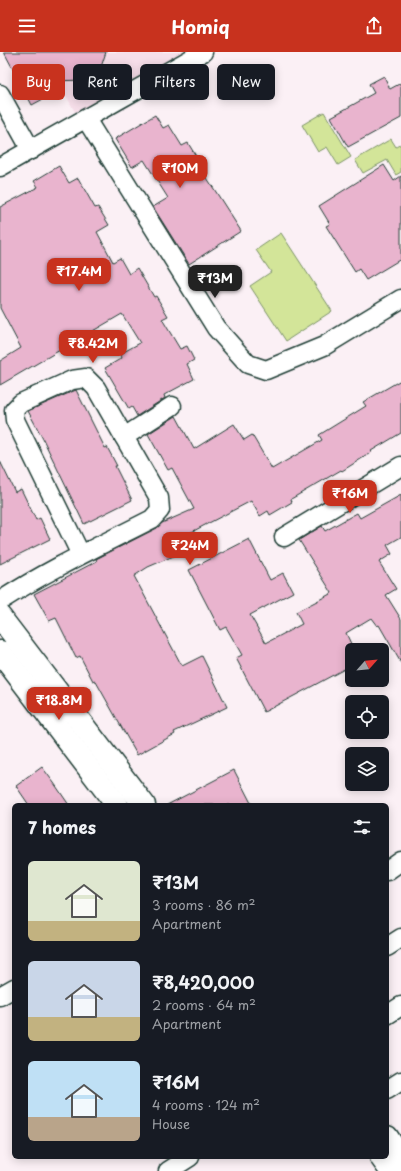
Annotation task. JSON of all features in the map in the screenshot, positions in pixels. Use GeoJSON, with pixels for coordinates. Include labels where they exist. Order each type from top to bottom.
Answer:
{"type":"FeatureCollection","features":[{"type":"Feature","properties":{"kind":"street"},"geometry":{"type":"LineString","coordinates":[[0,167],[203,52]]}},
{"type":"Feature","properties":{"kind":"street"},"geometry":{"type":"LineString","coordinates":[[0,94],[31,150]]}},
{"type":"Feature","properties":{"kind":"street"},"geometry":{"type":"LineString","coordinates":[[86,119],[216,328],[248,364],[266,370],[324,346],[401,299]]}},
{"type":"Feature","properties":{"kind":"street"},"geometry":{"type":"LineString","coordinates":[[0,601],[81,555],[152,519],[160,510],[159,498],[96,388],[86,378],[72,380],[21,403],[14,410],[15,420],[81,555]]}},
{"type":"Feature","properties":{"kind":"street"},"geometry":{"type":"LineString","coordinates":[[124,437],[172,406]]}},
{"type":"Feature","properties":{"kind":"street"},"geometry":{"type":"LineString","coordinates":[[284,537],[401,466]]}},
{"type":"Feature","properties":{"kind":"street"},"geometry":{"type":"LineString","coordinates":[[0,617],[142,803]]}},
{"type":"Feature","properties":{"kind":"street"},"geometry":{"type":"LineString","coordinates":[[0,652],[115,803]]}},
{"type":"Feature","properties":{"kind":"street"},"geometry":{"type":"LineString","coordinates":[[389,870],[401,861]]}},
{"type":"Feature","properties":{"kind":"street"},"geometry":{"type":"LineString","coordinates":[[389,946],[401,938]]}},
{"type":"Feature","properties":{"kind":"street"},"geometry":{"type":"LineString","coordinates":[[0,996],[12,989]]}},
{"type":"Feature","properties":{"kind":"street"},"geometry":{"type":"LineString","coordinates":[[389,1014],[401,1006]]}},
{"type":"Feature","properties":{"kind":"street"},"geometry":{"type":"LineString","coordinates":[[389,1089],[401,1081]]}},
{"type":"Feature","properties":{"kind":"street"},"geometry":{"type":"LineString","coordinates":[[389,1140],[401,1158]]}},
{"type":"Feature","properties":{"kind":"street"},"geometry":{"type":"LineString","coordinates":[[383,1159],[390,1171]]}},
{"type":"Feature","properties":{"kind":"shaded area"},"geometry":{"type":"Polygon","coordinates":[[[43,52],[187,52],[166,64],[140,64],[140,79],[132,84],[132,64],[73,64],[73,100],[104,100],[77,116],[65,93],[65,64],[49,64],[43,52]]]}},
{"type":"Feature","properties":{"kind":"green space"},"geometry":{"type":"Polygon","coordinates":[[[324,112],[351,157],[338,165],[327,147],[318,152],[302,125],[324,112]]]}},
{"type":"Feature","properties":{"kind":"green space"},"geometry":{"type":"Polygon","coordinates":[[[391,139],[396,147],[401,144],[401,172],[396,175],[387,160],[363,173],[355,160],[391,139]]]}},
{"type":"Feature","properties":{"kind":"green space"},"geometry":{"type":"Polygon","coordinates":[[[281,233],[332,311],[286,341],[250,286],[271,272],[256,250],[281,233]]]}},
{"type":"Feature","properties":{"kind":"building"},"geometry":{"type":"Polygon","coordinates":[[[4,52],[106,52],[102,64],[73,64],[73,80],[65,81],[65,64],[12,64],[12,67],[4,52]]]}},
{"type":"Feature","properties":{"kind":"building"},"geometry":{"type":"Polygon","coordinates":[[[384,76],[390,89],[401,83],[401,118],[348,147],[331,117],[374,93],[369,84],[384,76]]]}},
{"type":"Feature","properties":{"kind":"building"},"geometry":{"type":"Polygon","coordinates":[[[29,100],[41,100],[32,105],[29,100]]]}},
{"type":"Feature","properties":{"kind":"building"},"geometry":{"type":"Polygon","coordinates":[[[155,115],[163,128],[169,125],[182,146],[188,143],[202,166],[200,167],[241,231],[189,264],[153,207],[168,198],[144,160],[132,167],[115,139],[155,115]]]}},
{"type":"Feature","properties":{"kind":"building"},"geometry":{"type":"Polygon","coordinates":[[[384,165],[394,181],[401,176],[401,259],[366,280],[359,269],[355,272],[326,226],[330,224],[319,206],[384,165]]]}},
{"type":"Feature","properties":{"kind":"building"},"geometry":{"type":"Polygon","coordinates":[[[59,166],[69,183],[78,178],[95,208],[98,207],[109,225],[97,232],[113,262],[120,258],[129,274],[137,268],[154,297],[156,296],[168,316],[162,319],[180,349],[187,346],[194,360],[187,364],[194,379],[164,395],[165,398],[137,416],[132,407],[129,409],[105,368],[122,358],[120,354],[140,343],[122,314],[0,385],[0,361],[21,348],[0,308],[0,207],[38,187],[34,181],[59,166]]]}},
{"type":"Feature","properties":{"kind":"building"},"geometry":{"type":"Polygon","coordinates":[[[401,380],[401,433],[342,471],[341,470],[291,499],[292,502],[270,515],[268,511],[260,516],[251,501],[184,536],[190,549],[148,567],[134,576],[182,666],[202,656],[227,707],[174,732],[175,734],[137,755],[95,680],[93,681],[80,656],[76,658],[56,618],[49,621],[34,594],[97,561],[96,559],[157,528],[162,523],[194,509],[172,468],[168,470],[148,434],[176,416],[194,449],[234,424],[244,440],[252,435],[272,469],[322,440],[319,435],[366,406],[363,402],[401,380]]]}},
{"type":"Feature","properties":{"kind":"building"},"geometry":{"type":"Polygon","coordinates":[[[76,390],[105,448],[107,447],[117,466],[115,466],[132,500],[84,524],[28,411],[76,390]]]}},
{"type":"Feature","properties":{"kind":"building"},"geometry":{"type":"Polygon","coordinates":[[[0,461],[15,492],[21,489],[36,520],[40,518],[50,539],[0,564],[0,461]]]}},
{"type":"Feature","properties":{"kind":"building"},"geometry":{"type":"Polygon","coordinates":[[[401,495],[401,537],[387,545],[392,554],[379,562],[396,589],[386,595],[401,619],[401,663],[379,625],[377,626],[371,618],[346,633],[351,643],[345,643],[345,669],[264,712],[236,658],[242,655],[226,627],[220,630],[189,570],[249,539],[270,580],[283,573],[293,592],[250,615],[266,643],[302,624],[296,612],[332,593],[299,540],[322,526],[325,531],[357,513],[360,518],[401,495]]]}},
{"type":"Feature","properties":{"kind":"building"},"geometry":{"type":"Polygon","coordinates":[[[42,767],[68,803],[28,803],[16,786],[42,767]]]}},
{"type":"Feature","properties":{"kind":"building"},"geometry":{"type":"Polygon","coordinates":[[[234,770],[251,803],[171,803],[234,770]]]}}]}
